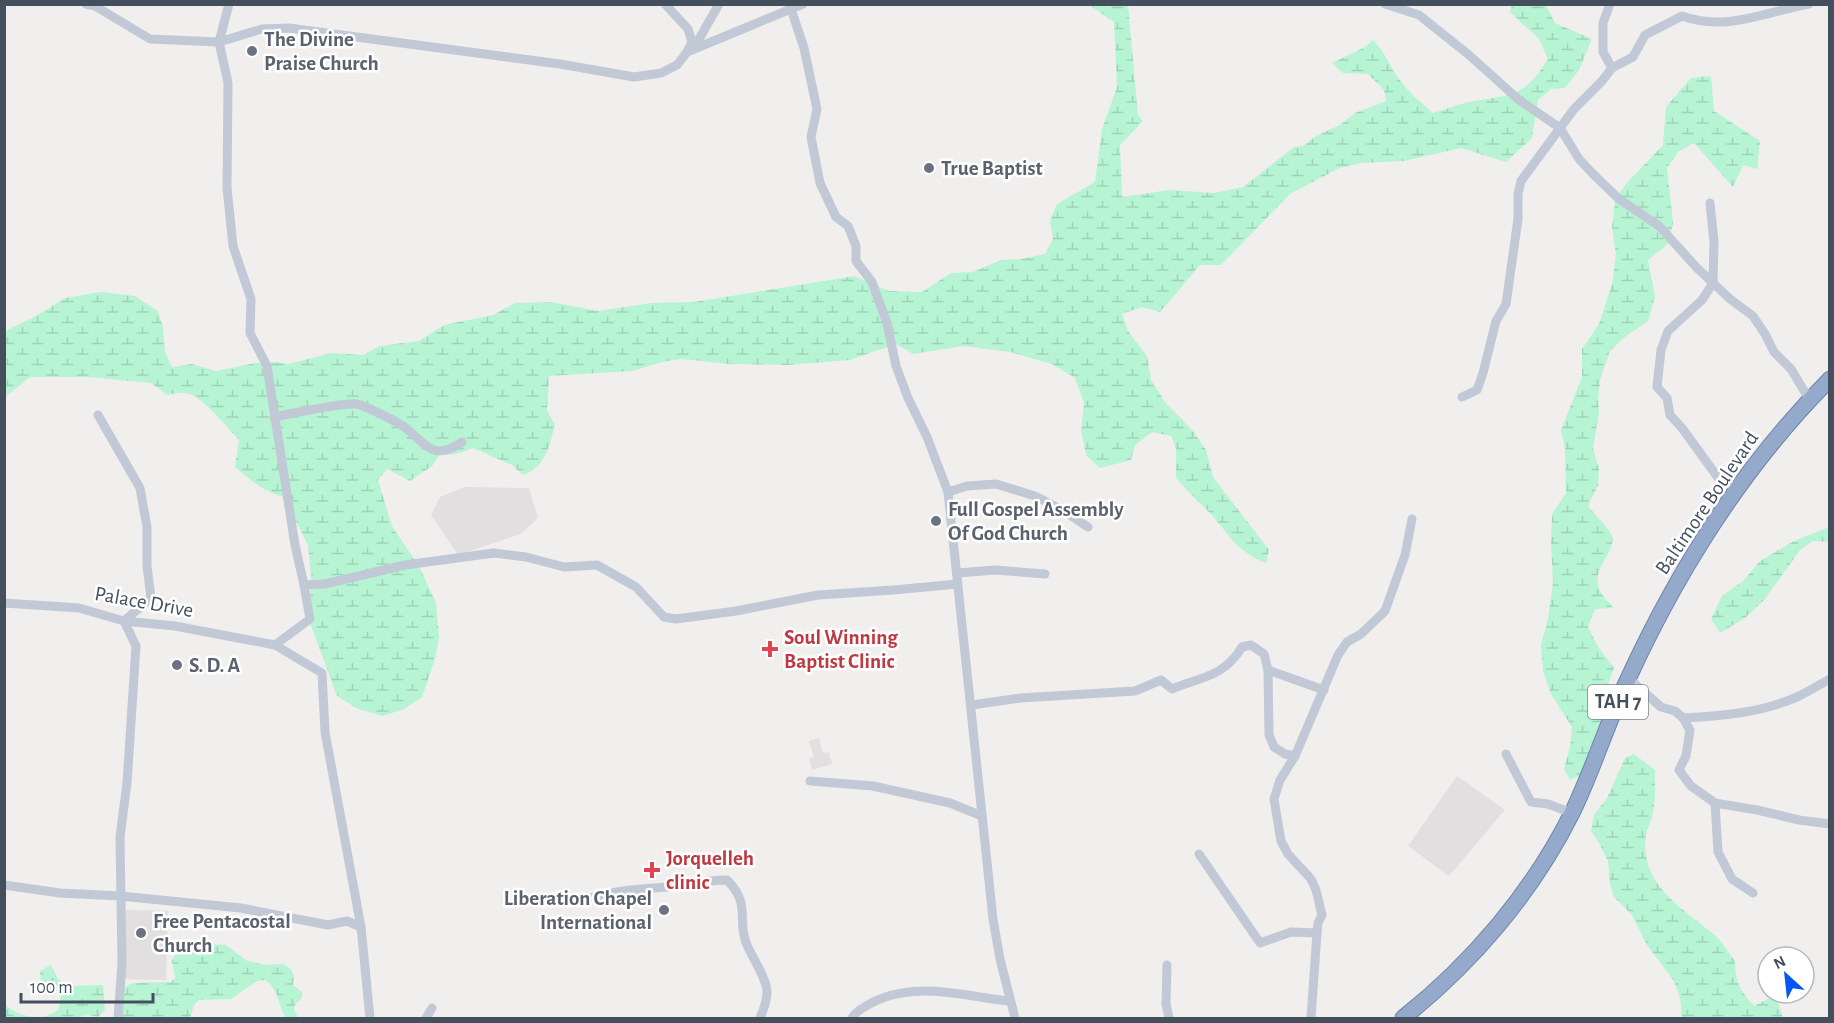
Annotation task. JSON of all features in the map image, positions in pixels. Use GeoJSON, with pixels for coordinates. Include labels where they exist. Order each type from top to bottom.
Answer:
{"type":"FeatureCollection","features":[{"type":"Feature","properties":{"kind":"highway","name":"Baltimore Boulevard"},"geometry":{"type":"LineString","coordinates":[[1403,1018],[1437,991],[1503,922],[1538,872],[1572,813],[1628,678],[1689,561],[1766,450],[1809,399],[1830,379]]}},
{"type":"Feature","properties":{"kind":"street"},"geometry":{"type":"LineString","coordinates":[[86,4],[94,6],[150,39],[219,42],[262,29],[290,28],[560,64],[634,77],[661,73],[677,65],[692,42],[688,29],[665,4]]}},
{"type":"Feature","properties":{"kind":"street"},"geometry":{"type":"LineString","coordinates":[[229,4],[219,42],[228,83],[227,188],[233,246],[251,299],[250,333],[267,366],[295,545],[310,619],[275,645],[322,673],[325,732],[361,927],[370,1018]]}},
{"type":"Feature","properties":{"kind":"street"},"geometry":{"type":"LineString","coordinates":[[692,42],[698,41],[719,4]]}},
{"type":"Feature","properties":{"kind":"street"},"geometry":{"type":"LineString","coordinates":[[687,52],[803,4]]}},
{"type":"Feature","properties":{"kind":"street"},"geometry":{"type":"LineString","coordinates":[[1385,4],[1405,8],[1419,15],[1469,55],[1519,100],[1560,128],[1579,159],[1592,173],[1619,199],[1659,226],[1713,283],[1753,316],[1774,352],[1791,369],[1809,399]]}},
{"type":"Feature","properties":{"kind":"street"},"geometry":{"type":"LineString","coordinates":[[1610,4],[1603,23],[1603,52],[1612,68]]}},
{"type":"Feature","properties":{"kind":"street"},"geometry":{"type":"LineString","coordinates":[[1462,397],[1477,390],[1496,321],[1506,304],[1521,181],[1560,128],[1612,68],[1633,57],[1644,35],[1682,16],[1697,21],[1743,21],[1809,4]]}},
{"type":"Feature","properties":{"kind":"street"},"geometry":{"type":"LineString","coordinates":[[791,9],[804,48],[817,109],[810,137],[820,183],[837,217],[848,226],[856,246],[856,261],[872,282],[887,322],[896,366],[948,492],[993,919],[1009,1001],[1015,1018]]}},
{"type":"Feature","properties":{"kind":"street"},"geometry":{"type":"LineString","coordinates":[[1710,203],[1714,242],[1713,283],[1702,300],[1668,331],[1661,350],[1657,387],[1666,398],[1670,415],[1719,479],[1738,489]]}},
{"type":"Feature","properties":{"kind":"street"},"geometry":{"type":"LineString","coordinates":[[274,417],[356,404],[402,425],[424,446],[439,451],[451,450],[462,442]]}},
{"type":"Feature","properties":{"kind":"street"},"geometry":{"type":"LineString","coordinates":[[98,415],[140,488],[147,527],[147,566],[151,598],[124,621],[136,646],[127,783],[120,837],[122,963],[118,1018]]}},
{"type":"Feature","properties":{"kind":"street"},"geometry":{"type":"LineString","coordinates":[[948,492],[967,486],[996,484],[1035,496],[1088,527]]}},
{"type":"Feature","properties":{"kind":"street"},"geometry":{"type":"LineString","coordinates":[[1311,1018],[1317,923],[1322,915],[1311,879],[1288,854],[1281,841],[1274,799],[1280,780],[1295,756],[1338,655],[1347,642],[1361,634],[1385,611],[1393,586],[1399,578],[1409,541],[1412,519]]}},
{"type":"Feature","properties":{"kind":"street"},"geometry":{"type":"LineString","coordinates":[[304,585],[325,584],[405,566],[494,553],[526,557],[564,567],[597,565],[636,587],[664,617],[676,619],[736,611],[818,595],[958,584]]}},
{"type":"Feature","properties":{"kind":"street"},"geometry":{"type":"LineString","coordinates":[[958,573],[995,570],[1045,574]]}},
{"type":"Feature","properties":{"kind":"street","name":"Palace Drive"},"geometry":{"type":"LineString","coordinates":[[4,603],[80,608],[124,621],[175,626],[275,645]]}},
{"type":"Feature","properties":{"kind":"street"},"geometry":{"type":"LineString","coordinates":[[972,705],[1020,698],[1135,691],[1161,680],[1172,689],[1206,678],[1232,663],[1242,648],[1251,645],[1264,654],[1268,670],[1269,735],[1274,747],[1285,754],[1295,756]]}},
{"type":"Feature","properties":{"kind":"street"},"geometry":{"type":"LineString","coordinates":[[1268,670],[1324,690]]}},
{"type":"Feature","properties":{"kind":"street"},"geometry":{"type":"LineString","coordinates":[[1628,678],[1661,707],[1675,711],[1683,718],[1690,730],[1686,756],[1679,770],[1691,786],[1715,803],[1830,824]]}},
{"type":"Feature","properties":{"kind":"street"},"geometry":{"type":"LineString","coordinates":[[1683,718],[1725,716],[1755,711],[1797,697],[1830,679]]}},
{"type":"Feature","properties":{"kind":"street"},"geometry":{"type":"LineString","coordinates":[[1506,754],[1531,802],[1548,804],[1572,813]]}},
{"type":"Feature","properties":{"kind":"street"},"geometry":{"type":"LineString","coordinates":[[810,781],[873,786],[950,803],[982,816]]}},
{"type":"Feature","properties":{"kind":"street"},"geometry":{"type":"LineString","coordinates":[[1715,803],[1718,852],[1732,879],[1753,893]]}},
{"type":"Feature","properties":{"kind":"street"},"geometry":{"type":"LineString","coordinates":[[1199,854],[1260,943],[1291,932],[1317,933]]}},
{"type":"Feature","properties":{"kind":"street"},"geometry":{"type":"LineString","coordinates":[[593,897],[609,892],[678,886],[706,880],[727,880],[737,890],[742,904],[745,942],[767,990],[764,1010],[760,1018]]}},
{"type":"Feature","properties":{"kind":"street"},"geometry":{"type":"LineString","coordinates":[[4,885],[60,893],[120,896],[241,908],[328,925],[347,921],[361,927]]}},
{"type":"Feature","properties":{"kind":"street"},"geometry":{"type":"LineString","coordinates":[[1167,965],[1166,1004],[1169,1018]]}},
{"type":"Feature","properties":{"kind":"street"},"geometry":{"type":"LineString","coordinates":[[852,1018],[854,1014],[871,1003],[887,996],[908,992],[944,991],[1009,1001]]}},
{"type":"Feature","properties":{"kind":"street"},"geometry":{"type":"LineString","coordinates":[[426,1018],[432,1008]]}},
{"type":"Feature","properties":{"kind":"shaded area"},"geometry":{"type":"Polygon","coordinates":[[[465,487],[529,488],[538,518],[521,534],[458,555],[431,515],[440,497],[465,487]]]}},
{"type":"Feature","properties":{"kind":"shaded area"},"geometry":{"type":"Polygon","coordinates":[[[819,738],[823,753],[829,752],[832,764],[812,770],[809,758],[814,757],[809,741],[819,738]]]}},
{"type":"Feature","properties":{"kind":"shaded area"},"geometry":{"type":"Polygon","coordinates":[[[1457,776],[1505,810],[1449,876],[1408,846],[1457,776]]]}},
{"type":"Feature","properties":{"kind":"shaded area"},"geometry":{"type":"Polygon","coordinates":[[[126,910],[168,911],[166,980],[124,979],[126,910]]]}},
{"type":"Feature","properties":{"kind":"green space"},"geometry":{"type":"Polygon","coordinates":[[[1089,5],[1128,5],[1138,115],[1143,121],[1120,145],[1122,197],[1169,190],[1214,193],[1243,187],[1294,147],[1303,146],[1316,136],[1340,125],[1355,113],[1386,101],[1384,90],[1368,74],[1343,73],[1332,63],[1365,47],[1373,40],[1405,86],[1433,113],[1464,103],[1509,95],[1525,87],[1540,71],[1548,59],[1539,39],[1510,12],[1512,5],[1546,5],[1555,23],[1592,39],[1579,70],[1565,88],[1551,89],[1538,100],[1532,138],[1506,162],[1461,148],[1404,161],[1362,163],[1339,168],[1290,194],[1221,265],[1200,265],[1160,312],[1142,307],[1122,314],[1128,331],[1147,356],[1151,380],[1165,402],[1194,432],[1206,450],[1213,477],[1269,550],[1266,563],[1240,548],[1176,478],[1176,449],[1171,436],[1152,432],[1135,445],[1131,460],[1100,468],[1086,455],[1081,430],[1084,403],[1075,378],[1052,364],[1010,352],[963,346],[913,354],[896,344],[850,360],[787,365],[729,364],[681,359],[632,371],[549,376],[547,410],[555,425],[542,461],[531,471],[523,475],[512,465],[473,448],[457,454],[439,455],[432,466],[410,481],[387,469],[378,480],[392,526],[420,568],[436,603],[439,636],[435,659],[422,697],[404,709],[383,716],[358,709],[337,696],[310,623],[308,602],[312,586],[308,545],[284,497],[264,489],[235,467],[239,440],[199,400],[186,393],[167,395],[151,383],[87,377],[30,377],[5,397],[5,331],[65,298],[100,292],[135,296],[158,311],[163,327],[165,352],[172,367],[192,364],[216,371],[256,363],[288,364],[332,353],[363,355],[380,346],[419,341],[444,325],[493,315],[515,303],[551,302],[598,311],[652,303],[694,302],[854,276],[889,291],[922,292],[951,273],[973,272],[1001,260],[1045,254],[1053,239],[1050,221],[1057,204],[1095,182],[1102,129],[1117,87],[1114,22],[1089,5]]]}},
{"type":"Feature","properties":{"kind":"green space"},"geometry":{"type":"Polygon","coordinates":[[[1711,76],[1714,111],[1760,141],[1757,169],[1743,165],[1733,187],[1694,143],[1678,152],[1667,168],[1673,222],[1669,243],[1648,260],[1655,297],[1648,321],[1626,336],[1610,351],[1600,380],[1599,413],[1593,448],[1599,470],[1598,485],[1588,506],[1612,536],[1611,547],[1599,572],[1598,585],[1604,598],[1614,608],[1595,609],[1588,627],[1598,647],[1614,668],[1604,696],[1616,717],[1592,770],[1570,780],[1564,769],[1572,727],[1551,694],[1543,671],[1541,645],[1548,619],[1553,582],[1552,514],[1566,493],[1565,448],[1561,430],[1582,377],[1582,349],[1599,324],[1612,284],[1616,255],[1612,227],[1615,200],[1626,184],[1663,145],[1666,107],[1691,78],[1711,76]]]}},
{"type":"Feature","properties":{"kind":"green space"},"geometry":{"type":"Polygon","coordinates":[[[1829,527],[1829,542],[1813,541],[1800,550],[1765,599],[1745,618],[1720,633],[1711,619],[1722,596],[1743,581],[1760,561],[1794,541],[1829,527]]]}},
{"type":"Feature","properties":{"kind":"green space"},"geometry":{"type":"Polygon","coordinates":[[[1634,754],[1655,770],[1654,805],[1646,834],[1646,852],[1655,880],[1675,903],[1721,943],[1735,961],[1739,985],[1754,1006],[1779,1005],[1783,1018],[1682,1018],[1680,998],[1674,981],[1647,945],[1632,915],[1614,897],[1610,884],[1608,861],[1591,831],[1594,815],[1607,798],[1625,758],[1634,754]]]}},
{"type":"Feature","properties":{"kind":"green space"},"geometry":{"type":"Polygon","coordinates":[[[211,944],[226,945],[246,960],[264,965],[283,964],[291,969],[294,976],[293,985],[302,992],[302,998],[294,1008],[298,1018],[286,1018],[276,994],[265,980],[257,981],[231,999],[199,1000],[194,1005],[190,1018],[123,1018],[121,1013],[124,988],[132,983],[171,982],[175,978],[172,961],[176,954],[201,950],[211,944]]]}},
{"type":"Feature","properties":{"kind":"green space"},"geometry":{"type":"Polygon","coordinates":[[[51,965],[58,979],[70,986],[103,985],[105,1010],[98,1017],[88,1015],[75,1018],[5,1018],[5,1005],[18,1013],[32,1017],[46,1016],[59,1009],[61,992],[41,985],[40,971],[51,965]]]}},
{"type":"Feature","properties":{"kind":"place","name":"The Divine Praise Church"},"geometry":{"type":"Point","coordinates":[252,51]}},
{"type":"Feature","properties":{"kind":"place","name":"True Baptist"},"geometry":{"type":"Point","coordinates":[929,168]}},
{"type":"Feature","properties":{"kind":"place","name":"Full Gospel Assembly Of God Church"},"geometry":{"type":"Point","coordinates":[936,521]}},
{"type":"Feature","properties":{"kind":"place","name":"Soul Winning Baptist Clinic"},"geometry":{"type":"Point","coordinates":[770,649]}},
{"type":"Feature","properties":{"kind":"place","name":"S. D. A"},"geometry":{"type":"Point","coordinates":[177,665]}},
{"type":"Feature","properties":{"kind":"place","name":"Jorquelleh clinic"},"geometry":{"type":"Point","coordinates":[652,870]}},
{"type":"Feature","properties":{"kind":"place","name":"Liberation Chapel International"},"geometry":{"type":"Point","coordinates":[664,910]}},
{"type":"Feature","properties":{"kind":"place","name":"Free Pentacostal Church"},"geometry":{"type":"Point","coordinates":[141,933]}}]}
